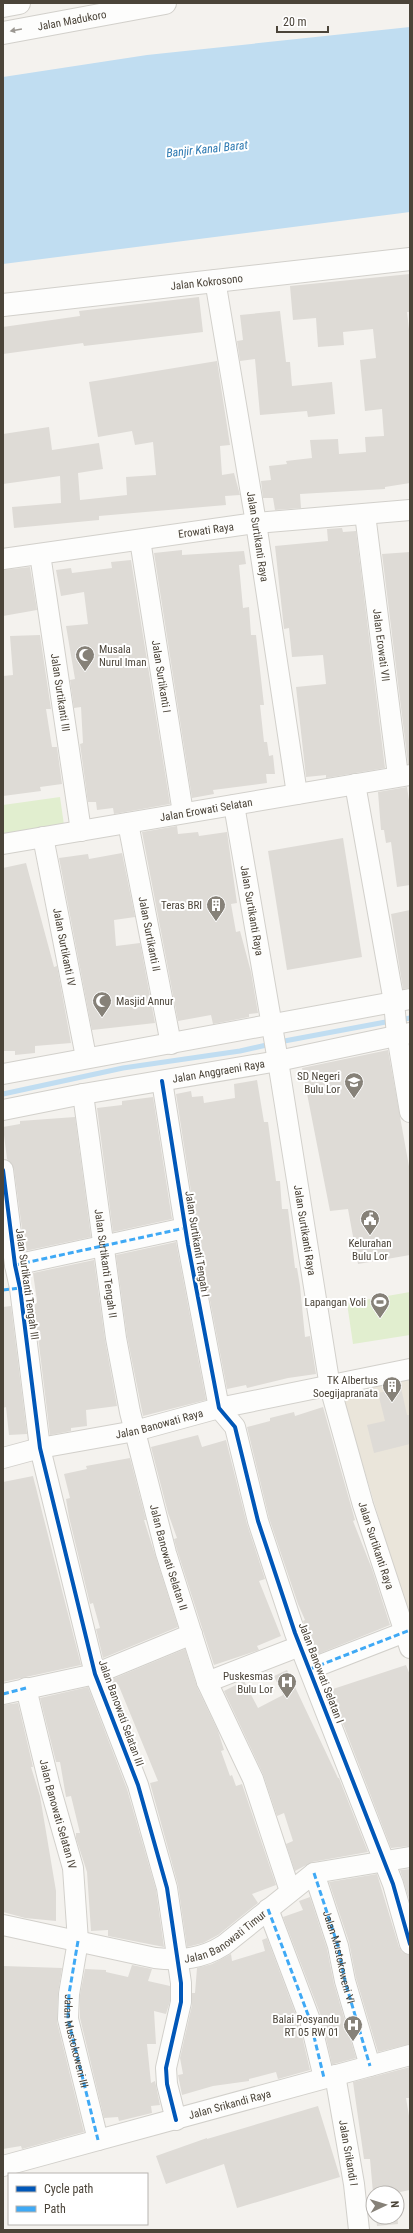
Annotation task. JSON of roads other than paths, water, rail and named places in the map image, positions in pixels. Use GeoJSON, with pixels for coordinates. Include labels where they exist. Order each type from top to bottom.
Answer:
{"type":"FeatureCollection","features":[{"type":"Feature","properties":{"kind":"street"},"geometry":{"type":"LineString","coordinates":[[3,6],[19,3]]}},
{"type":"Feature","properties":{"kind":"street","name":"Jalan Madukoro"},"geometry":{"type":"LineString","coordinates":[[3,33],[165,3]]}},
{"type":"Feature","properties":{"kind":"street","name":"Jalan Kokrosono"},"geometry":{"type":"LineString","coordinates":[[3,305],[410,259]]}},
{"type":"Feature","properties":{"kind":"street","name":"Jalan Surtikanti Raya"},"geometry":{"type":"LineString","coordinates":[[215,280],[256,523],[297,794]]}},
{"type":"Feature","properties":{"kind":"street","name":"Erowati Raya"},"geometry":{"type":"LineString","coordinates":[[3,559],[256,523],[410,510]]}},
{"type":"Feature","properties":{"kind":"street","name":"Jalan Erowati VII"},"geometry":{"type":"LineString","coordinates":[[365,514],[404,775]]}},
{"type":"Feature","properties":{"kind":"street","name":"Jalan Surtikanti I"},"geometry":{"type":"LineString","coordinates":[[140,540],[183,813]]}},
{"type":"Feature","properties":{"kind":"street","name":"Jalan Surtikanti III"},"geometry":{"type":"LineString","coordinates":[[40,554],[81,831]]}},
{"type":"Feature","properties":{"kind":"street","name":"Jalan Erowati Selatan"},"geometry":{"type":"LineString","coordinates":[[3,844],[404,775]]}},
{"type":"Feature","properties":{"kind":"street"},"geometry":{"type":"LineString","coordinates":[[355,784],[400,1003],[401,1032],[410,1112]]}},
{"type":"Feature","properties":{"kind":"street","name":"Jalan Surtikanti Raya"},"geometry":{"type":"LineString","coordinates":[[234,804],[278,1058],[330,1387],[363,1505],[408,1637]]}},
{"type":"Feature","properties":{"kind":"street","name":"Jalan Surtikanti II"},"geometry":{"type":"LineString","coordinates":[[128,823],[171,1044]]}},
{"type":"Feature","properties":{"kind":"street","name":"Jalan Surtikanti IV"},"geometry":{"type":"LineString","coordinates":[[43,838],[86,1057]]}},
{"type":"Feature","properties":{"kind":"street"},"geometry":{"type":"LineString","coordinates":[[3,1074],[86,1057],[171,1044],[400,1003]]}},
{"type":"Feature","properties":{"kind":"street","name":"Jalan Anggraeni Raya"},"geometry":{"type":"LineString","coordinates":[[3,1110],[83,1094],[162,1081],[401,1032]]}},
{"type":"Feature","properties":{"kind":"street","name":"Jalan Surtikanti Tengah I"},"geometry":{"type":"LineString","coordinates":[[162,1081],[185,1228],[219,1408]]}},
{"type":"Feature","properties":{"kind":"street","name":"Jalan Surtikanti Tengah II"},"geometry":{"type":"LineString","coordinates":[[83,1094],[116,1338],[135,1431]]}},
{"type":"Feature","properties":{"kind":"street","name":"Jalan Surtikanti Tengah III"},"geometry":{"type":"LineString","coordinates":[[3,1170],[15,1265],[12,1289],[40,1448]]}},
{"type":"Feature","properties":{"kind":"street"},"geometry":{"type":"LineString","coordinates":[[15,1265],[62,1256],[103,1245],[185,1228]]}},
{"type":"Feature","properties":{"kind":"street","name":"Jalan Banowati Raya"},"geometry":{"type":"LineString","coordinates":[[3,1458],[40,1448],[135,1431],[219,1408],[330,1387],[410,1369]]}},
{"type":"Feature","properties":{"kind":"street","name":"Jalan Banowati Selatan I"},"geometry":{"type":"LineString","coordinates":[[219,1408],[235,1427],[258,1521],[300,1646],[385,1862],[393,1884],[410,1944]]}},
{"type":"Feature","properties":{"kind":"street","name":"Jalan Banowati Selatan II"},"geometry":{"type":"LineString","coordinates":[[135,1431],[166,1553],[207,1682],[253,1779],[290,1890]]}},
{"type":"Feature","properties":{"kind":"street","name":"Jalan Banowati Selatan III"},"geometry":{"type":"LineString","coordinates":[[40,1448],[95,1674],[138,1785],[167,1888],[181,1983],[181,2002],[166,2068],[167,2084],[176,2120]]}},
{"type":"Feature","properties":{"kind":"street"},"geometry":{"type":"LineString","coordinates":[[3,1693],[95,1674],[192,1634]]}},
{"type":"Feature","properties":{"kind":"street"},"geometry":{"type":"LineString","coordinates":[[310,1670],[408,1637]]}},
{"type":"Feature","properties":{"kind":"street"},"geometry":{"type":"LineString","coordinates":[[207,1682],[300,1646]]}},
{"type":"Feature","properties":{"kind":"street","name":"Jalan Banowati Selatan IV"},"geometry":{"type":"LineString","coordinates":[[26,1688],[46,1772],[73,1868],[78,1941]]}},
{"type":"Feature","properties":{"kind":"street","name":"Jalan Banowati Timur"},"geometry":{"type":"LineString","coordinates":[[3,1925],[155,1958],[177,1960],[198,1957],[213,1952],[290,1890],[314,1873],[410,1857]]}},
{"type":"Feature","properties":{"kind":"street","name":"Jalan Mustokoweni VI"},"geometry":{"type":"LineString","coordinates":[[314,1873],[338,1946],[345,1980],[370,2066]]}},
{"type":"Feature","properties":{"kind":"street","name":"Jalan Srikandi I"},"geometry":{"type":"LineString","coordinates":[[268,1909],[330,2077],[354,2184],[359,2230]]}},
{"type":"Feature","properties":{"kind":"street","name":"Jalan Mustokoweni III"},"geometry":{"type":"LineString","coordinates":[[78,1941],[69,1994],[68,2019],[98,2140]]}},
{"type":"Feature","properties":{"kind":"street","name":"Jalan Srikandi Raya"},"geometry":{"type":"LineString","coordinates":[[3,2166],[410,2055]]}},
{"type":"Feature","properties":{"kind":"water","name":"Banjir Kanal Barat"},"geometry":{"type":"Polygon","coordinates":[[[410,27],[410,212],[3,264],[3,77],[147,55],[410,27]]]}},
{"type":"Feature","properties":{"kind":"waterway"},"geometry":{"type":"LineString","coordinates":[[399,1020],[410,1018]]}},
{"type":"Feature","properties":{"kind":"waterway"},"geometry":{"type":"LineString","coordinates":[[279,1042],[391,1021]]}},
{"type":"Feature","properties":{"kind":"waterway"},"geometry":{"type":"LineString","coordinates":[[3,1094],[123,1068],[240,1051],[271,1044]]}},
{"type":"Feature","properties":{"kind":"place","name":"Musala Nurul Iman"},"geometry":{"type":"Point","coordinates":[85,672]}},
{"type":"Feature","properties":{"kind":"place","name":"Teras BRI"},"geometry":{"type":"Point","coordinates":[216,922]}},
{"type":"Feature","properties":{"kind":"place","name":"Masjid Annur"},"geometry":{"type":"Point","coordinates":[102,1018]}},
{"type":"Feature","properties":{"kind":"place","name":"SD Negeri Bulu Lor"},"geometry":{"type":"Point","coordinates":[354,1099]}},
{"type":"Feature","properties":{"kind":"place","name":"Kelurahan Bulu Lor"},"geometry":{"type":"Point","coordinates":[370,1236]}},
{"type":"Feature","properties":{"kind":"place","name":"Lapangan Voli"},"geometry":{"type":"Point","coordinates":[380,1319]}},
{"type":"Feature","properties":{"kind":"place","name":"TK Albertus Soegijapranata"},"geometry":{"type":"Point","coordinates":[392,1403]}},
{"type":"Feature","properties":{"kind":"place","name":"Puskesmas Bulu Lor"},"geometry":{"type":"Point","coordinates":[287,1699]}},
{"type":"Feature","properties":{"kind":"place","name":"Balai Posyandu RT 05 RW 01"},"geometry":{"type":"Point","coordinates":[353,2042]}}]}
